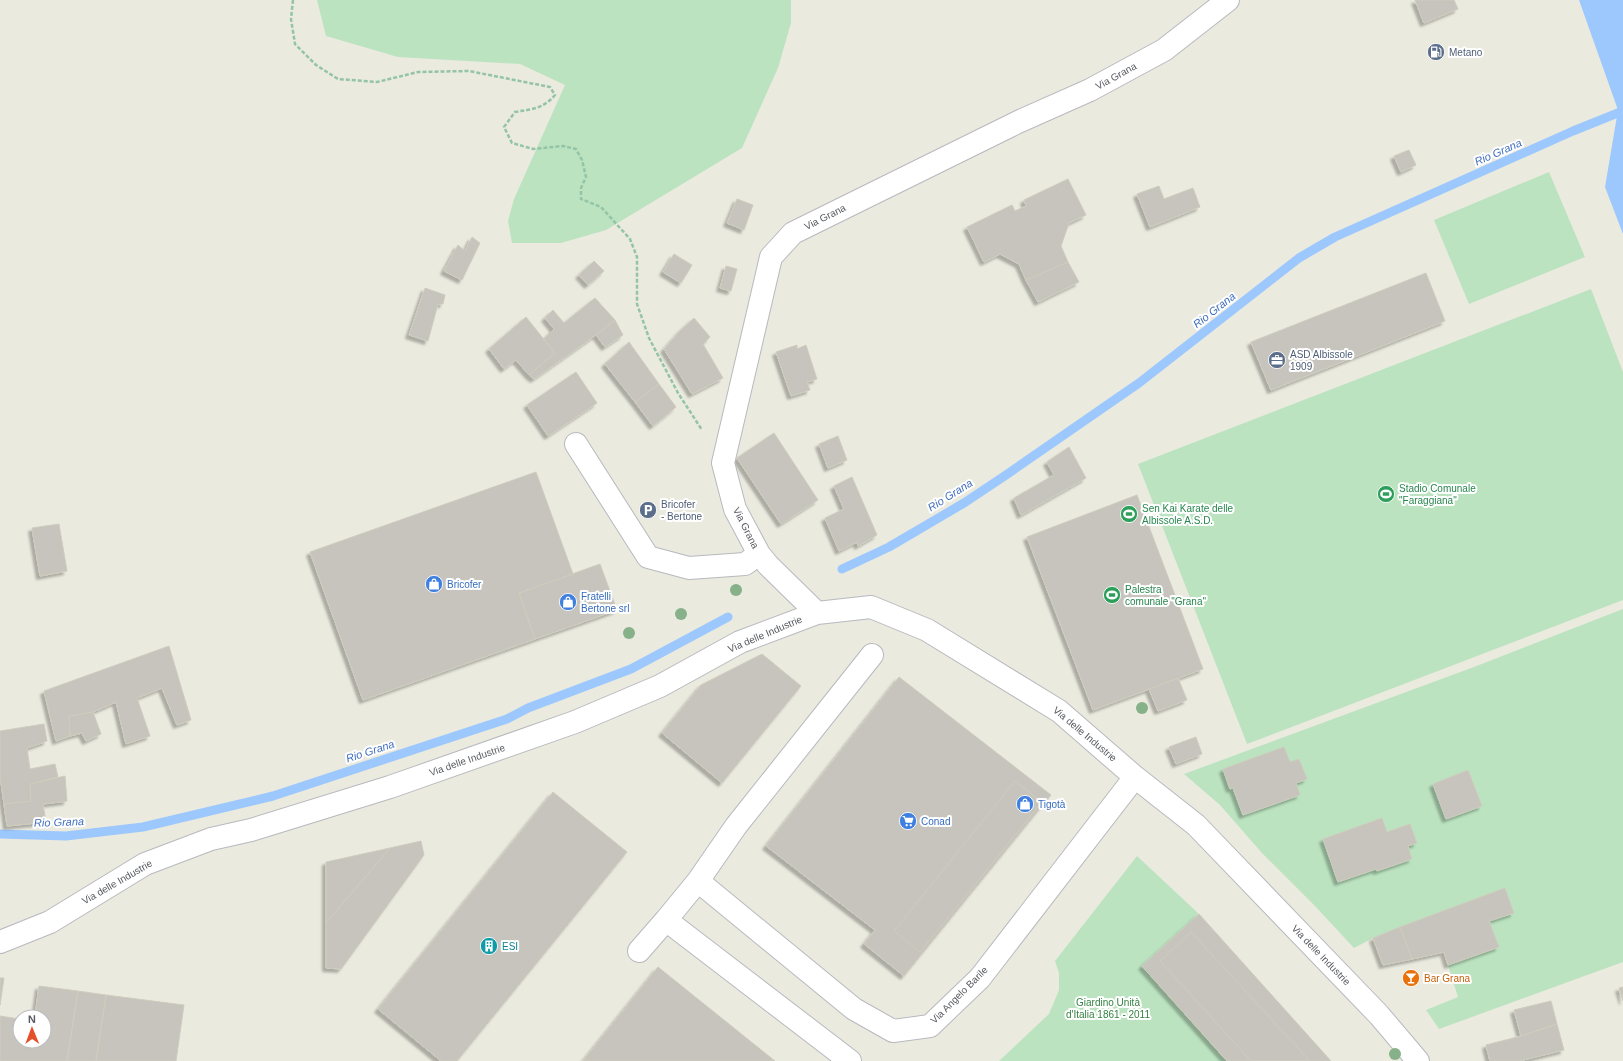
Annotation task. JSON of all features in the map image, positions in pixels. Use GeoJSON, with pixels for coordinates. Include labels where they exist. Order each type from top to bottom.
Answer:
{"type":"FeatureCollection","features":[{"type":"Feature","properties":{"kind":"street","name":"Via Grana"},"geometry":{"type":"LineString","coordinates":[[817,613],[768,565],[759,554],[735,509],[723,463],[771,257],[793,233],[1018,122],[1090,90],[1164,50],[1228,0]]}},
{"type":"Feature","properties":{"kind":"street"},"geometry":{"type":"LineString","coordinates":[[576,444],[648,557],[689,568],[745,564],[759,554]]}},
{"type":"Feature","properties":{"kind":"street","name":"Via delle Industrie"},"geometry":{"type":"LineString","coordinates":[[0,942],[50,922],[145,864],[211,838],[252,830],[390,787],[575,722],[660,686],[740,642],[817,613],[871,607],[927,630],[1059,711],[1135,777],[1196,825],[1379,1015],[1418,1061]]}},
{"type":"Feature","properties":{"kind":"street"},"geometry":{"type":"LineString","coordinates":[[639,951],[698,881],[736,826],[872,655]]}},
{"type":"Feature","properties":{"kind":"street","name":"Via Angelo Barile"},"geometry":{"type":"LineString","coordinates":[[698,881],[854,1009],[893,1031],[930,1026],[980,978],[1135,777]]}},
{"type":"Feature","properties":{"kind":"street"},"geometry":{"type":"LineString","coordinates":[[666,920],[850,1061]]}},
{"type":"Feature","properties":{"kind":"path"},"geometry":{"type":"LineString","coordinates":[[293,0],[291,19],[295,44],[316,65],[338,79],[377,82],[418,72],[469,71],[550,87],[554,96],[547,104],[532,109],[515,112],[504,127],[512,143],[532,149],[563,146],[576,149],[582,160],[586,177],[581,188],[581,199],[601,207],[630,239],[638,257],[637,304],[649,338],[678,393],[723,463]]}},
{"type":"Feature","properties":{"kind":"green space"},"geometry":{"type":"Polygon","coordinates":[[[317,0],[791,0],[791,23],[778,68],[742,148],[606,230],[561,243],[512,243],[508,221],[514,199],[565,85],[520,64],[398,57],[326,36],[317,0]]]}},
{"type":"Feature","properties":{"kind":"green space"},"geometry":{"type":"Polygon","coordinates":[[[1549,172],[1585,257],[1469,304],[1434,220],[1549,172]]]}},
{"type":"Feature","properties":{"kind":"green space","name":"Stadio Comunale \"Faraggiana\""},"geometry":{"type":"Polygon","coordinates":[[[1591,289],[1623,372],[1623,600],[1247,744],[1138,464],[1591,289]]]}},
{"type":"Feature","properties":{"kind":"green space"},"geometry":{"type":"Polygon","coordinates":[[[1623,609],[1623,962],[1439,1029],[1426,1010],[1458,997],[1448,965],[1499,947],[1489,921],[1514,912],[1505,889],[1373,938],[1354,948],[1262,853],[1220,805],[1184,774],[1474,667],[1623,609]]]}},
{"type":"Feature","properties":{"kind":"green space","name":"Giardino Unità d'Italia 1861 - 2011"},"geometry":{"type":"Polygon","coordinates":[[[1137,856],[1199,914],[1142,966],[1227,1061],[999,1061],[1049,1014],[1059,990],[1059,973],[1055,961],[1137,856]]]}},
{"type":"Feature","properties":{"kind":"water"},"geometry":{"type":"Polygon","coordinates":[[[1579,0],[1623,0],[1623,234],[1605,187],[1618,110],[1579,0]]]}},
{"type":"Feature","properties":{"kind":"building"},"geometry":{"type":"Polygon","coordinates":[[[1415,0],[1454,0],[1458,9],[1424,23],[1415,0]]]}},
{"type":"Feature","properties":{"kind":"building"},"geometry":{"type":"Polygon","coordinates":[[[1409,150],[1416,165],[1401,172],[1394,156],[1409,150]]]}},
{"type":"Feature","properties":{"kind":"building"},"geometry":{"type":"Polygon","coordinates":[[[1068,179],[1086,215],[1069,223],[1061,246],[1068,262],[1026,280],[1019,264],[1000,254],[984,262],[967,227],[1012,205],[1015,211],[1026,206],[1024,200],[1068,179]]]}},
{"type":"Feature","properties":{"kind":"building"},"geometry":{"type":"Polygon","coordinates":[[[1159,186],[1164,199],[1193,188],[1200,207],[1150,227],[1137,194],[1159,186]]]}},
{"type":"Feature","properties":{"kind":"building"},"geometry":{"type":"Polygon","coordinates":[[[737,199],[753,205],[744,230],[727,223],[737,199]]]}},
{"type":"Feature","properties":{"kind":"building"},"geometry":{"type":"Polygon","coordinates":[[[472,237],[480,243],[462,280],[444,271],[458,245],[465,251],[472,237]]]}},
{"type":"Feature","properties":{"kind":"building"},"geometry":{"type":"Polygon","coordinates":[[[674,254],[692,265],[681,283],[663,272],[674,254]]]}},
{"type":"Feature","properties":{"kind":"building"},"geometry":{"type":"Polygon","coordinates":[[[594,261],[604,271],[588,285],[579,275],[594,261]]]}},
{"type":"Feature","properties":{"kind":"building"},"geometry":{"type":"Polygon","coordinates":[[[1068,262],[1079,282],[1038,302],[1026,280],[1068,262]]]}},
{"type":"Feature","properties":{"kind":"building"},"geometry":{"type":"Polygon","coordinates":[[[726,266],[737,269],[731,291],[720,288],[726,266]]]}},
{"type":"Feature","properties":{"kind":"building"},"geometry":{"type":"Polygon","coordinates":[[[1426,273],[1445,321],[1271,390],[1251,342],[1426,273]]]}},
{"type":"Feature","properties":{"kind":"building"},"geometry":{"type":"Polygon","coordinates":[[[425,288],[445,295],[443,304],[438,304],[428,341],[409,335],[425,288]]]}},
{"type":"Feature","properties":{"kind":"building"},"geometry":{"type":"Polygon","coordinates":[[[595,298],[615,320],[534,379],[529,375],[555,353],[544,339],[554,329],[545,318],[553,310],[564,323],[595,298]]]}},
{"type":"Feature","properties":{"kind":"building"},"geometry":{"type":"Polygon","coordinates":[[[526,317],[555,353],[529,375],[516,360],[504,369],[489,349],[526,317]]]}},
{"type":"Feature","properties":{"kind":"building"},"geometry":{"type":"Polygon","coordinates":[[[694,318],[710,337],[703,344],[723,378],[692,394],[664,349],[694,318]]]}},
{"type":"Feature","properties":{"kind":"building"},"geometry":{"type":"Polygon","coordinates":[[[615,320],[623,335],[605,347],[596,335],[615,320]]]}},
{"type":"Feature","properties":{"kind":"building"},"geometry":{"type":"Polygon","coordinates":[[[629,342],[659,384],[635,402],[605,364],[629,342]]]}},
{"type":"Feature","properties":{"kind":"building"},"geometry":{"type":"Polygon","coordinates":[[[797,345],[797,349],[806,345],[817,379],[807,382],[810,390],[791,396],[776,352],[797,345]]]}},
{"type":"Feature","properties":{"kind":"building"},"geometry":{"type":"Polygon","coordinates":[[[576,372],[597,403],[548,436],[527,405],[576,372]]]}},
{"type":"Feature","properties":{"kind":"building"},"geometry":{"type":"Polygon","coordinates":[[[659,384],[676,407],[653,426],[635,402],[659,384]]]}},
{"type":"Feature","properties":{"kind":"building"},"geometry":{"type":"Polygon","coordinates":[[[774,433],[818,500],[781,524],[737,458],[774,433]]]}},
{"type":"Feature","properties":{"kind":"building"},"geometry":{"type":"Polygon","coordinates":[[[838,436],[847,460],[828,468],[819,444],[838,436]]]}},
{"type":"Feature","properties":{"kind":"building"},"geometry":{"type":"Polygon","coordinates":[[[1069,447],[1086,478],[1021,515],[1014,498],[1054,475],[1047,462],[1069,447]]]}},
{"type":"Feature","properties":{"kind":"building","name":"Bricofer"},"geometry":{"type":"Polygon","coordinates":[[[536,472],[573,574],[519,593],[535,639],[363,700],[310,552],[536,472]]]}},
{"type":"Feature","properties":{"kind":"building"},"geometry":{"type":"Polygon","coordinates":[[[852,477],[877,535],[858,546],[857,542],[839,551],[825,518],[844,509],[834,486],[852,477]]]}},
{"type":"Feature","properties":{"kind":"building","name":"Palestra comunale \"Grana\""},"geometry":{"type":"Polygon","coordinates":[[[1137,495],[1203,669],[1093,710],[1027,537],[1137,495]]]}},
{"type":"Feature","properties":{"kind":"building"},"geometry":{"type":"Polygon","coordinates":[[[59,524],[67,571],[40,576],[32,528],[59,524]]]}},
{"type":"Feature","properties":{"kind":"building","name":"Fratelli Bertone srl"},"geometry":{"type":"Polygon","coordinates":[[[600,564],[617,610],[535,639],[519,593],[600,564]]]}},
{"type":"Feature","properties":{"kind":"building"},"geometry":{"type":"Polygon","coordinates":[[[169,646],[191,720],[177,725],[162,688],[137,698],[150,736],[126,744],[116,702],[93,712],[69,716],[70,736],[56,741],[44,691],[169,646]]]}},
{"type":"Feature","properties":{"kind":"building"},"geometry":{"type":"Polygon","coordinates":[[[762,654],[801,686],[722,783],[662,733],[701,685],[762,654]]]}},
{"type":"Feature","properties":{"kind":"building","name":"Conad"},"geometry":{"type":"Polygon","coordinates":[[[899,677],[1051,795],[904,976],[864,944],[875,930],[766,846],[899,677]]]}},
{"type":"Feature","properties":{"kind":"building"},"geometry":{"type":"Polygon","coordinates":[[[1178,678],[1187,700],[1158,711],[1149,689],[1178,678]]]}},
{"type":"Feature","properties":{"kind":"building"},"geometry":{"type":"Polygon","coordinates":[[[93,712],[101,734],[86,741],[82,733],[70,736],[69,716],[93,712]]]}},
{"type":"Feature","properties":{"kind":"building"},"geometry":{"type":"Polygon","coordinates":[[[44,724],[47,741],[27,748],[30,769],[55,764],[58,777],[30,784],[31,801],[4,804],[0,775],[0,731],[44,724]]]}},
{"type":"Feature","properties":{"kind":"building"},"geometry":{"type":"Polygon","coordinates":[[[1196,737],[1202,754],[1176,764],[1169,747],[1196,737]]]}},
{"type":"Feature","properties":{"kind":"building"},"geometry":{"type":"Polygon","coordinates":[[[1284,747],[1290,762],[1299,759],[1307,779],[1296,783],[1300,795],[1243,815],[1233,788],[1230,789],[1223,769],[1284,747]]]}},
{"type":"Feature","properties":{"kind":"building"},"geometry":{"type":"Polygon","coordinates":[[[1468,770],[1482,806],[1446,819],[1433,784],[1468,770]]]}},
{"type":"Feature","properties":{"kind":"building"},"geometry":{"type":"Polygon","coordinates":[[[65,776],[67,801],[43,804],[46,822],[7,826],[4,804],[31,801],[30,784],[65,776]]]}},
{"type":"Feature","properties":{"kind":"building"},"geometry":{"type":"Polygon","coordinates":[[[1015,781],[1042,802],[920,952],[894,931],[1015,781]]]}},
{"type":"Feature","properties":{"kind":"building","name":"ESI"},"geometry":{"type":"Polygon","coordinates":[[[553,792],[627,852],[457,1061],[441,1061],[378,1009],[553,792]]]}},
{"type":"Feature","properties":{"kind":"building"},"geometry":{"type":"Polygon","coordinates":[[[1382,818],[1387,832],[1410,824],[1417,843],[1408,846],[1412,859],[1338,882],[1323,839],[1382,818]]]}},
{"type":"Feature","properties":{"kind":"building"},"geometry":{"type":"Polygon","coordinates":[[[421,841],[424,855],[344,965],[341,969],[326,968],[326,923],[390,848],[421,841]]]}},
{"type":"Feature","properties":{"kind":"building"},"geometry":{"type":"Polygon","coordinates":[[[390,848],[326,923],[326,862],[390,848]]]}},
{"type":"Feature","properties":{"kind":"building"},"geometry":{"type":"Polygon","coordinates":[[[1505,888],[1514,913],[1489,921],[1499,947],[1448,965],[1444,952],[1412,959],[1400,927],[1505,888]]]}},
{"type":"Feature","properties":{"kind":"building"},"geometry":{"type":"Polygon","coordinates":[[[1199,914],[1331,1061],[1227,1061],[1142,966],[1199,914]]]}},
{"type":"Feature","properties":{"kind":"building"},"geometry":{"type":"Polygon","coordinates":[[[1400,927],[1412,959],[1383,965],[1373,938],[1400,927]]]}},
{"type":"Feature","properties":{"kind":"building"},"geometry":{"type":"Polygon","coordinates":[[[1191,932],[1310,1061],[1251,1061],[1160,961],[1191,932]]]}},
{"type":"Feature","properties":{"kind":"building"},"geometry":{"type":"Polygon","coordinates":[[[658,967],[775,1061],[583,1061],[658,967]]]}},
{"type":"Feature","properties":{"kind":"building"},"geometry":{"type":"Polygon","coordinates":[[[0,978],[4,978],[0,1005],[0,978]]]}},
{"type":"Feature","properties":{"kind":"building"},"geometry":{"type":"Polygon","coordinates":[[[39,986],[78,991],[67,1061],[0,1061],[0,1016],[12,1018],[12,1049],[52,1049],[52,1009],[36,1009],[39,986]]]}},
{"type":"Feature","properties":{"kind":"building"},"geometry":{"type":"Polygon","coordinates":[[[1623,987],[1623,1001],[1619,988],[1623,987]]]}},
{"type":"Feature","properties":{"kind":"building"},"geometry":{"type":"Polygon","coordinates":[[[78,991],[106,995],[96,1061],[67,1061],[78,991]]]}},
{"type":"Feature","properties":{"kind":"building"},"geometry":{"type":"Polygon","coordinates":[[[106,995],[184,1005],[176,1061],[96,1061],[106,995]]]}},
{"type":"Feature","properties":{"kind":"building"},"geometry":{"type":"Polygon","coordinates":[[[1551,1001],[1557,1024],[1521,1036],[1514,1010],[1551,1001]]]}},
{"type":"Feature","properties":{"kind":"building"},"geometry":{"type":"Polygon","coordinates":[[[1557,1024],[1564,1050],[1519,1061],[1490,1061],[1486,1045],[1521,1036],[1557,1024]]]}},
{"type":"Feature","properties":{"kind":"waterway","name":"Rio Grana"},"geometry":{"type":"LineString","coordinates":[[842,569],[889,547],[964,503],[1006,475],[1139,383],[1299,258],[1335,237],[1573,131],[1623,111]]}},
{"type":"Feature","properties":{"kind":"waterway","name":"Rio Grana"},"geometry":{"type":"LineString","coordinates":[[0,834],[66,836],[143,827],[273,796],[507,719],[528,708],[631,669],[728,617]]}},
{"type":"Feature","properties":{"kind":"place","name":"Metano"},"geometry":{"type":"Point","coordinates":[1436,52]}},
{"type":"Feature","properties":{"kind":"place","name":"ASD Albissole 1909"},"geometry":{"type":"Point","coordinates":[1277,360]}},
{"type":"Feature","properties":{"kind":"place","name":"Stadio Comunale \"Faraggiana\""},"geometry":{"type":"Point","coordinates":[1386,494]}},
{"type":"Feature","properties":{"kind":"place","name":"Bricofer - Bertone"},"geometry":{"type":"Point","coordinates":[648,510]}},
{"type":"Feature","properties":{"kind":"place","name":"Sen Kai Karate delle Albissole A.S.D."},"geometry":{"type":"Point","coordinates":[1129,514]}},
{"type":"Feature","properties":{"kind":"place","name":"Bricofer"},"geometry":{"type":"Point","coordinates":[434,584]}},
{"type":"Feature","properties":{"kind":"place","name":"Palestra comunale \"Grana\""},"geometry":{"type":"Point","coordinates":[1112,595]}},
{"type":"Feature","properties":{"kind":"place","name":"Fratelli Bertone srl"},"geometry":{"type":"Point","coordinates":[568,602]}},
{"type":"Feature","properties":{"kind":"place","name":"Tigotà"},"geometry":{"type":"Point","coordinates":[1025,804]}},
{"type":"Feature","properties":{"kind":"place","name":"Conad"},"geometry":{"type":"Point","coordinates":[908,821]}},
{"type":"Feature","properties":{"kind":"place","name":"ESI"},"geometry":{"type":"Point","coordinates":[489,946]}},
{"type":"Feature","properties":{"kind":"place","name":"Bar Grana"},"geometry":{"type":"Point","coordinates":[1411,978]}}]}
